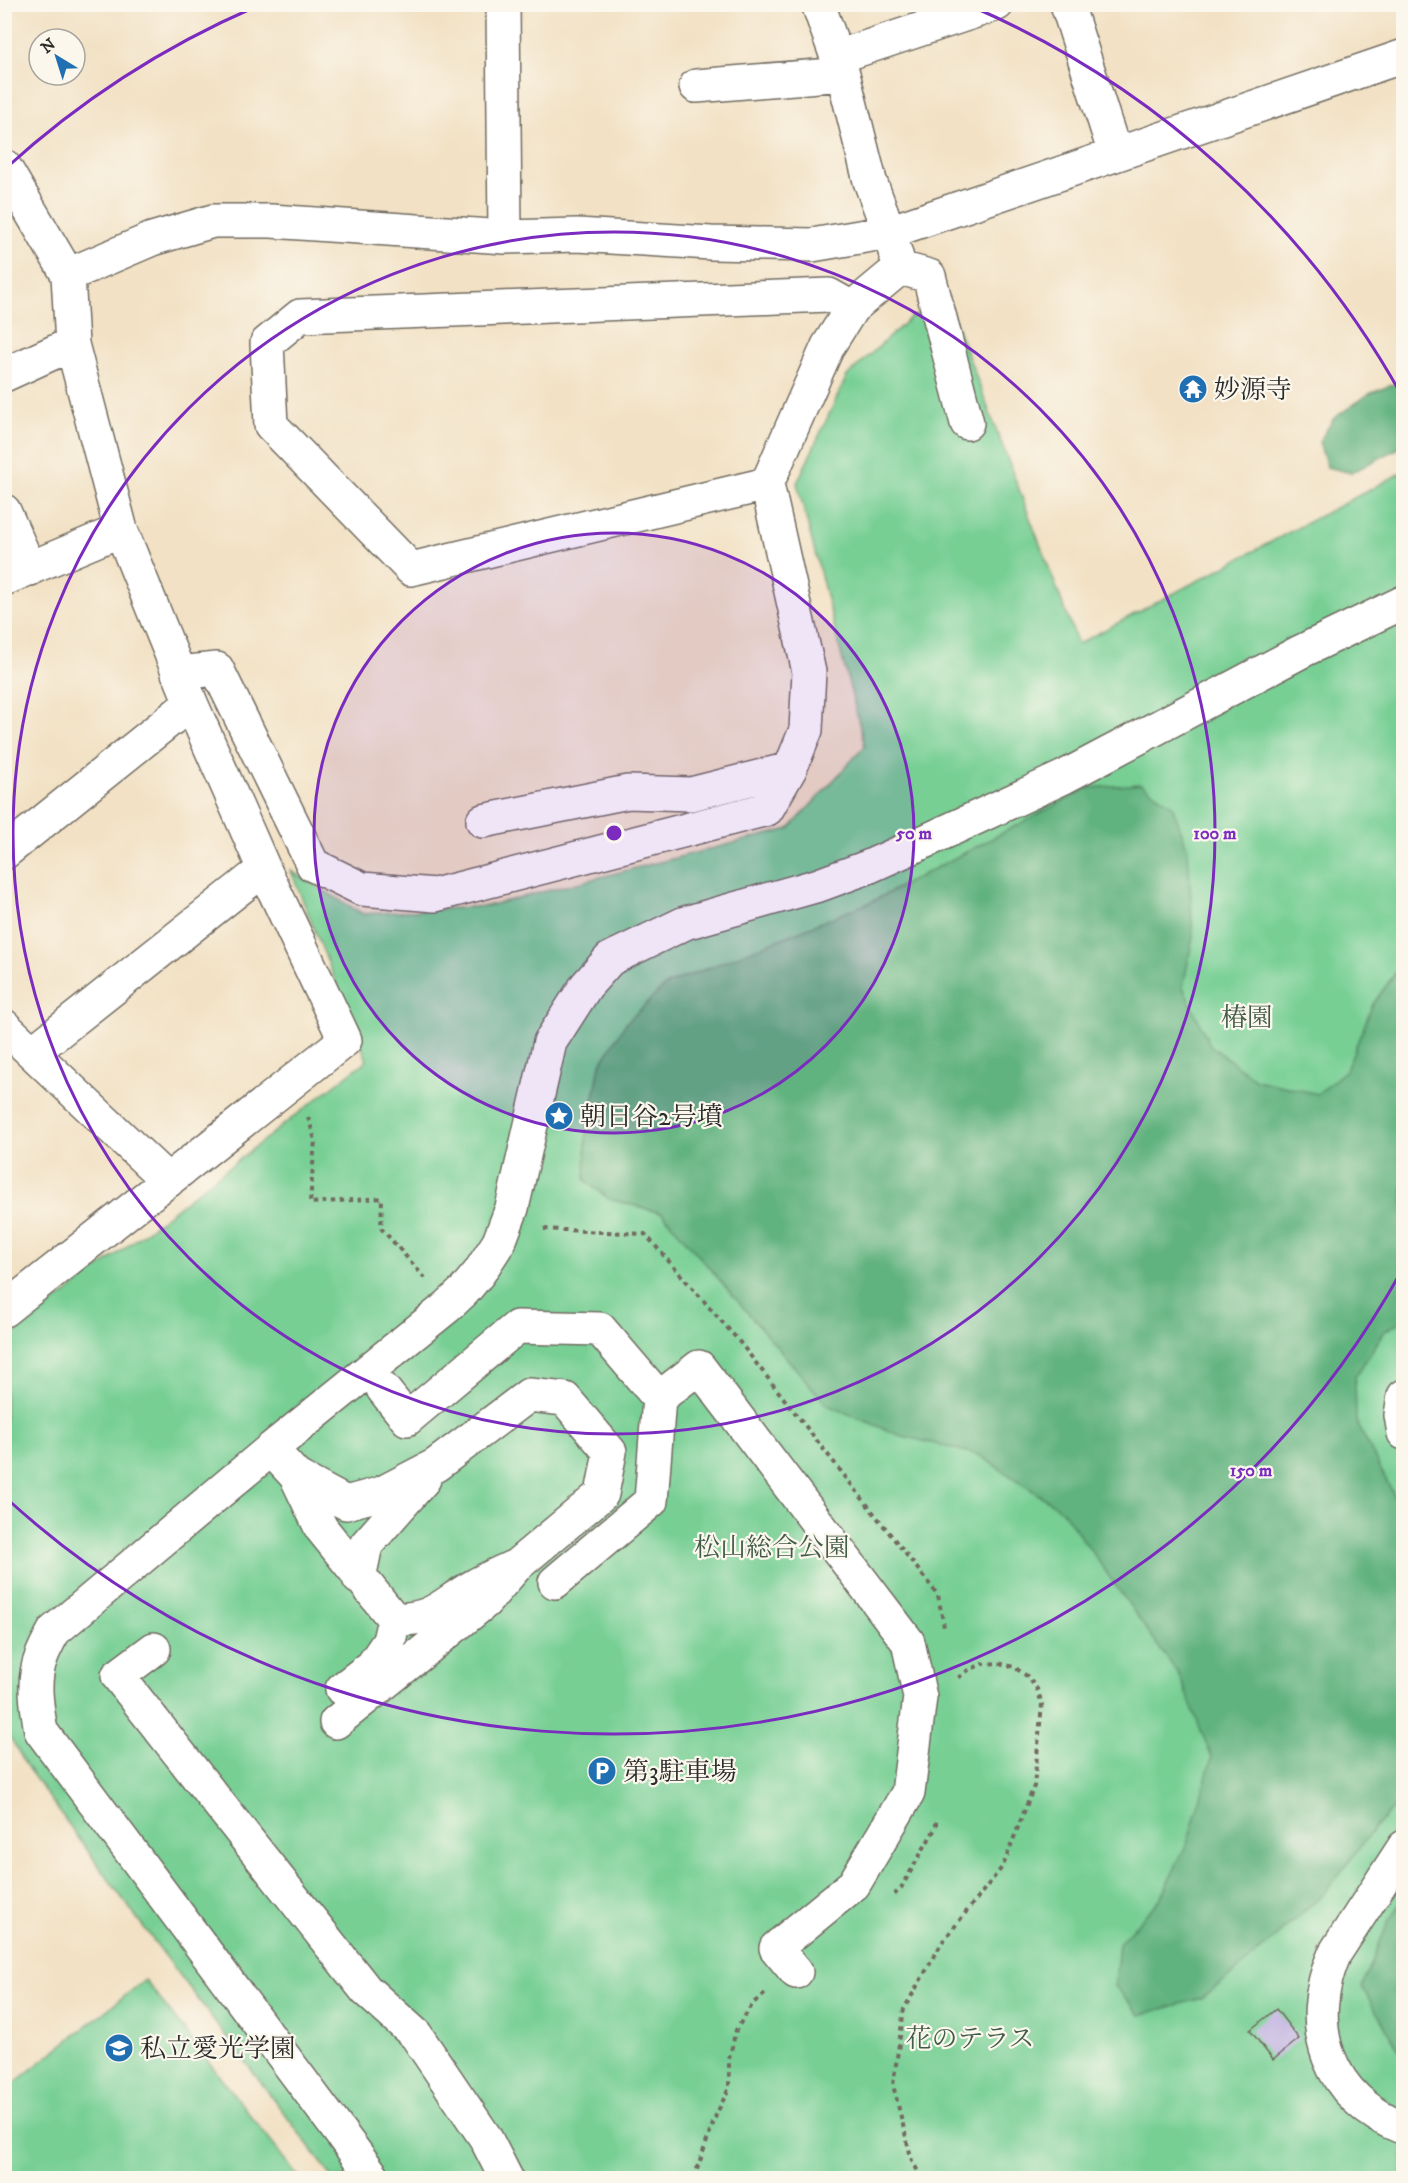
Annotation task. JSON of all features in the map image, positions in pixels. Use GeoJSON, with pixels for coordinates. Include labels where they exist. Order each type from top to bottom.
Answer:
{"type":"FeatureCollection","features":[{"type":"Feature","properties":{"kind":"street"},"geometry":{"type":"LineString","coordinates":[[503,4],[506,237]]}},
{"type":"Feature","properties":{"kind":"street"},"geometry":{"type":"LineString","coordinates":[[818,4],[840,65],[870,181],[890,232],[900,268]]}},
{"type":"Feature","properties":{"kind":"street"},"geometry":{"type":"LineString","coordinates":[[696,86],[840,65],[997,4]]}},
{"type":"Feature","properties":{"kind":"street"},"geometry":{"type":"LineString","coordinates":[[1067,4],[1115,154]]}},
{"type":"Feature","properties":{"kind":"street"},"geometry":{"type":"LineString","coordinates":[[68,275],[152,239],[213,221],[271,221],[506,237],[577,235],[711,243],[812,245],[890,232],[1404,56]]}},
{"type":"Feature","properties":{"kind":"street"},"geometry":{"type":"LineString","coordinates":[[4,166],[68,275],[72,344],[121,530],[185,688],[264,869],[345,1040],[4,1310]]}},
{"type":"Feature","properties":{"kind":"street"},"geometry":{"type":"LineString","coordinates":[[4,853],[185,688],[217,669],[313,865],[362,889],[435,895],[767,809],[790,769],[806,730],[809,672],[767,484],[828,346],[852,308],[900,268]]}},
{"type":"Feature","properties":{"kind":"street"},"geometry":{"type":"LineString","coordinates":[[900,268],[929,276],[967,423]]}},
{"type":"Feature","properties":{"kind":"street"},"geometry":{"type":"LineString","coordinates":[[767,484],[411,569],[271,425],[267,343],[300,316],[829,294],[852,308]]}},
{"type":"Feature","properties":{"kind":"street"},"geometry":{"type":"LineString","coordinates":[[4,375],[72,344]]}},
{"type":"Feature","properties":{"kind":"street"},"geometry":{"type":"LineString","coordinates":[[4,511],[17,574],[121,530]]}},
{"type":"Feature","properties":{"kind":"street"},"geometry":{"type":"LineString","coordinates":[[374,2178],[41,1731],[36,1687],[40,1660],[54,1631],[271,1449],[464,1292],[499,1242],[512,1208],[550,1042],[586,986],[610,959],[685,923],[819,885],[868,867],[1065,777],[1280,663],[1404,602]]}},
{"type":"Feature","properties":{"kind":"street"},"geometry":{"type":"LineString","coordinates":[[483,821],[628,792],[691,794],[790,769]]}},
{"type":"Feature","properties":{"kind":"street"},"geometry":{"type":"LineString","coordinates":[[33,1052],[264,869]]}},
{"type":"Feature","properties":{"kind":"street"},"geometry":{"type":"LineString","coordinates":[[4,1026],[168,1180]]}},
{"type":"Feature","properties":{"kind":"street"},"geometry":{"type":"LineString","coordinates":[[383,1389],[407,1419],[517,1327],[600,1329],[659,1398],[651,1501],[555,1582]]}},
{"type":"Feature","properties":{"kind":"street"},"geometry":{"type":"LineString","coordinates":[[659,1398],[699,1367],[908,1642],[921,1697],[908,1793],[854,1884],[776,1948],[795,1972]]}},
{"type":"Feature","properties":{"kind":"street"},"geometry":{"type":"LineString","coordinates":[[296,1476],[346,1503],[382,1493],[436,1465],[529,1395],[565,1399],[610,1452],[602,1494],[517,1565],[485,1602],[329,1713],[372,1666],[389,1641],[394,1618]]}},
{"type":"Feature","properties":{"kind":"street"},"geometry":{"type":"LineString","coordinates":[[1404,1396],[1401,1415],[1404,1433]]}},
{"type":"Feature","properties":{"kind":"street"},"geometry":{"type":"LineString","coordinates":[[271,1449],[296,1476],[321,1528],[359,1578],[394,1618],[410,1619],[439,1610],[473,1586],[517,1565]]}},
{"type":"Feature","properties":{"kind":"street"},"geometry":{"type":"LineString","coordinates":[[359,1578],[366,1545],[436,1465]]}},
{"type":"Feature","properties":{"kind":"street"},"geometry":{"type":"LineString","coordinates":[[154,1648],[118,1676],[366,1990],[417,2035],[484,2137],[506,2178]]}},
{"type":"Feature","properties":{"kind":"street"},"geometry":{"type":"LineString","coordinates":[[1404,1847],[1335,1953],[1322,1990],[1320,2011],[1321,2031],[1326,2051],[1345,2087],[1374,2114],[1404,2128]]}},
{"type":"Feature","properties":{"kind":"path"},"geometry":{"type":"LineString","coordinates":[[296,1079],[315,1140],[310,1203],[382,1198],[381,1228],[431,1286]]}},
{"type":"Feature","properties":{"kind":"path"},"geometry":{"type":"LineString","coordinates":[[922,2178],[912,2161],[893,2085],[904,2009],[943,1941],[1003,1866],[1034,1786],[1042,1704],[1037,1689],[1027,1676],[1014,1667],[998,1663],[982,1664],[968,1671],[955,1681],[953,1691]]}},
{"type":"Feature","properties":{"kind":"path"},"geometry":{"type":"LineString","coordinates":[[893,1896],[901,1888],[936,1827],[937,1817]]}},
{"type":"Feature","properties":{"kind":"path"},"geometry":{"type":"LineString","coordinates":[[694,2178],[716,2115],[729,2088],[729,2059],[736,2030],[753,2003],[795,1972]]}},
{"type":"Feature","properties":{"kind":"green space","name":"松山総合公園"},"geometry":{"type":"Polygon","coordinates":[[[948,303],[1078,644],[1403,472],[1403,2178],[333,2178],[136,1917],[27,1767],[5,1728],[5,1341],[367,1060],[291,871],[363,914],[487,906],[789,829],[865,746],[797,483],[847,376],[911,317],[948,303]]]}},
{"type":"Feature","properties":{"kind":"green space"},"geometry":{"type":"Polygon","coordinates":[[[1403,380],[1403,446],[1351,473],[1327,467],[1319,442],[1334,418],[1369,394],[1403,380]]]}},
{"type":"Feature","properties":{"kind":"green space"},"geometry":{"type":"Polygon","coordinates":[[[1141,784],[1172,805],[1188,850],[1193,937],[1183,987],[1210,1045],[1256,1080],[1318,1094],[1346,1070],[1373,1004],[1403,962],[1403,1320],[1385,1331],[1355,1377],[1356,1421],[1403,1513],[1404,1798],[1377,1825],[1324,1894],[1238,1970],[1202,1998],[1140,2015],[1115,1986],[1119,1943],[1160,1899],[1188,1841],[1212,1758],[1179,1675],[1062,1510],[979,1455],[899,1435],[827,1405],[662,1213],[609,1199],[585,1180],[586,1139],[600,1065],[626,1023],[666,985],[871,902],[1088,788],[1141,784]]]}},
{"type":"Feature","properties":{"kind":"green space"},"geometry":{"type":"Polygon","coordinates":[[[1403,1901],[1403,2057],[1362,1987],[1388,1922],[1403,1901]]]}},
{"type":"Feature","properties":{"kind":"green space"},"geometry":{"type":"Polygon","coordinates":[[[145,1980],[299,2178],[5,2178],[5,2090],[145,1980]]]}},
{"type":"Feature","properties":{"kind":"building"},"geometry":{"type":"Polygon","coordinates":[[[1276,2009],[1299,2039],[1273,2060],[1250,2030],[1276,2009]]]}},
{"type":"Feature","properties":{"kind":"place","name":"妙源寺"},"geometry":{"type":"Point","coordinates":[1193,389]}},
{"type":"Feature","properties":{"kind":"place","name":"朝日谷2号墳"},"geometry":{"type":"Point","coordinates":[559,1116]}},
{"type":"Feature","properties":{"kind":"place","name":"第3駐車場"},"geometry":{"type":"Point","coordinates":[602,1771]}},
{"type":"Feature","properties":{"kind":"place","name":"私立愛光学園"},"geometry":{"type":"Point","coordinates":[119,2048]}},
{"type":"Feature","properties":{"kind":"park label","name":"椿園"},"geometry":{"type":"Point","coordinates":[1247,1017]}},
{"type":"Feature","properties":{"kind":"park label","name":"花のテラス"},"geometry":{"type":"Point","coordinates":[970,2038]}}]}
